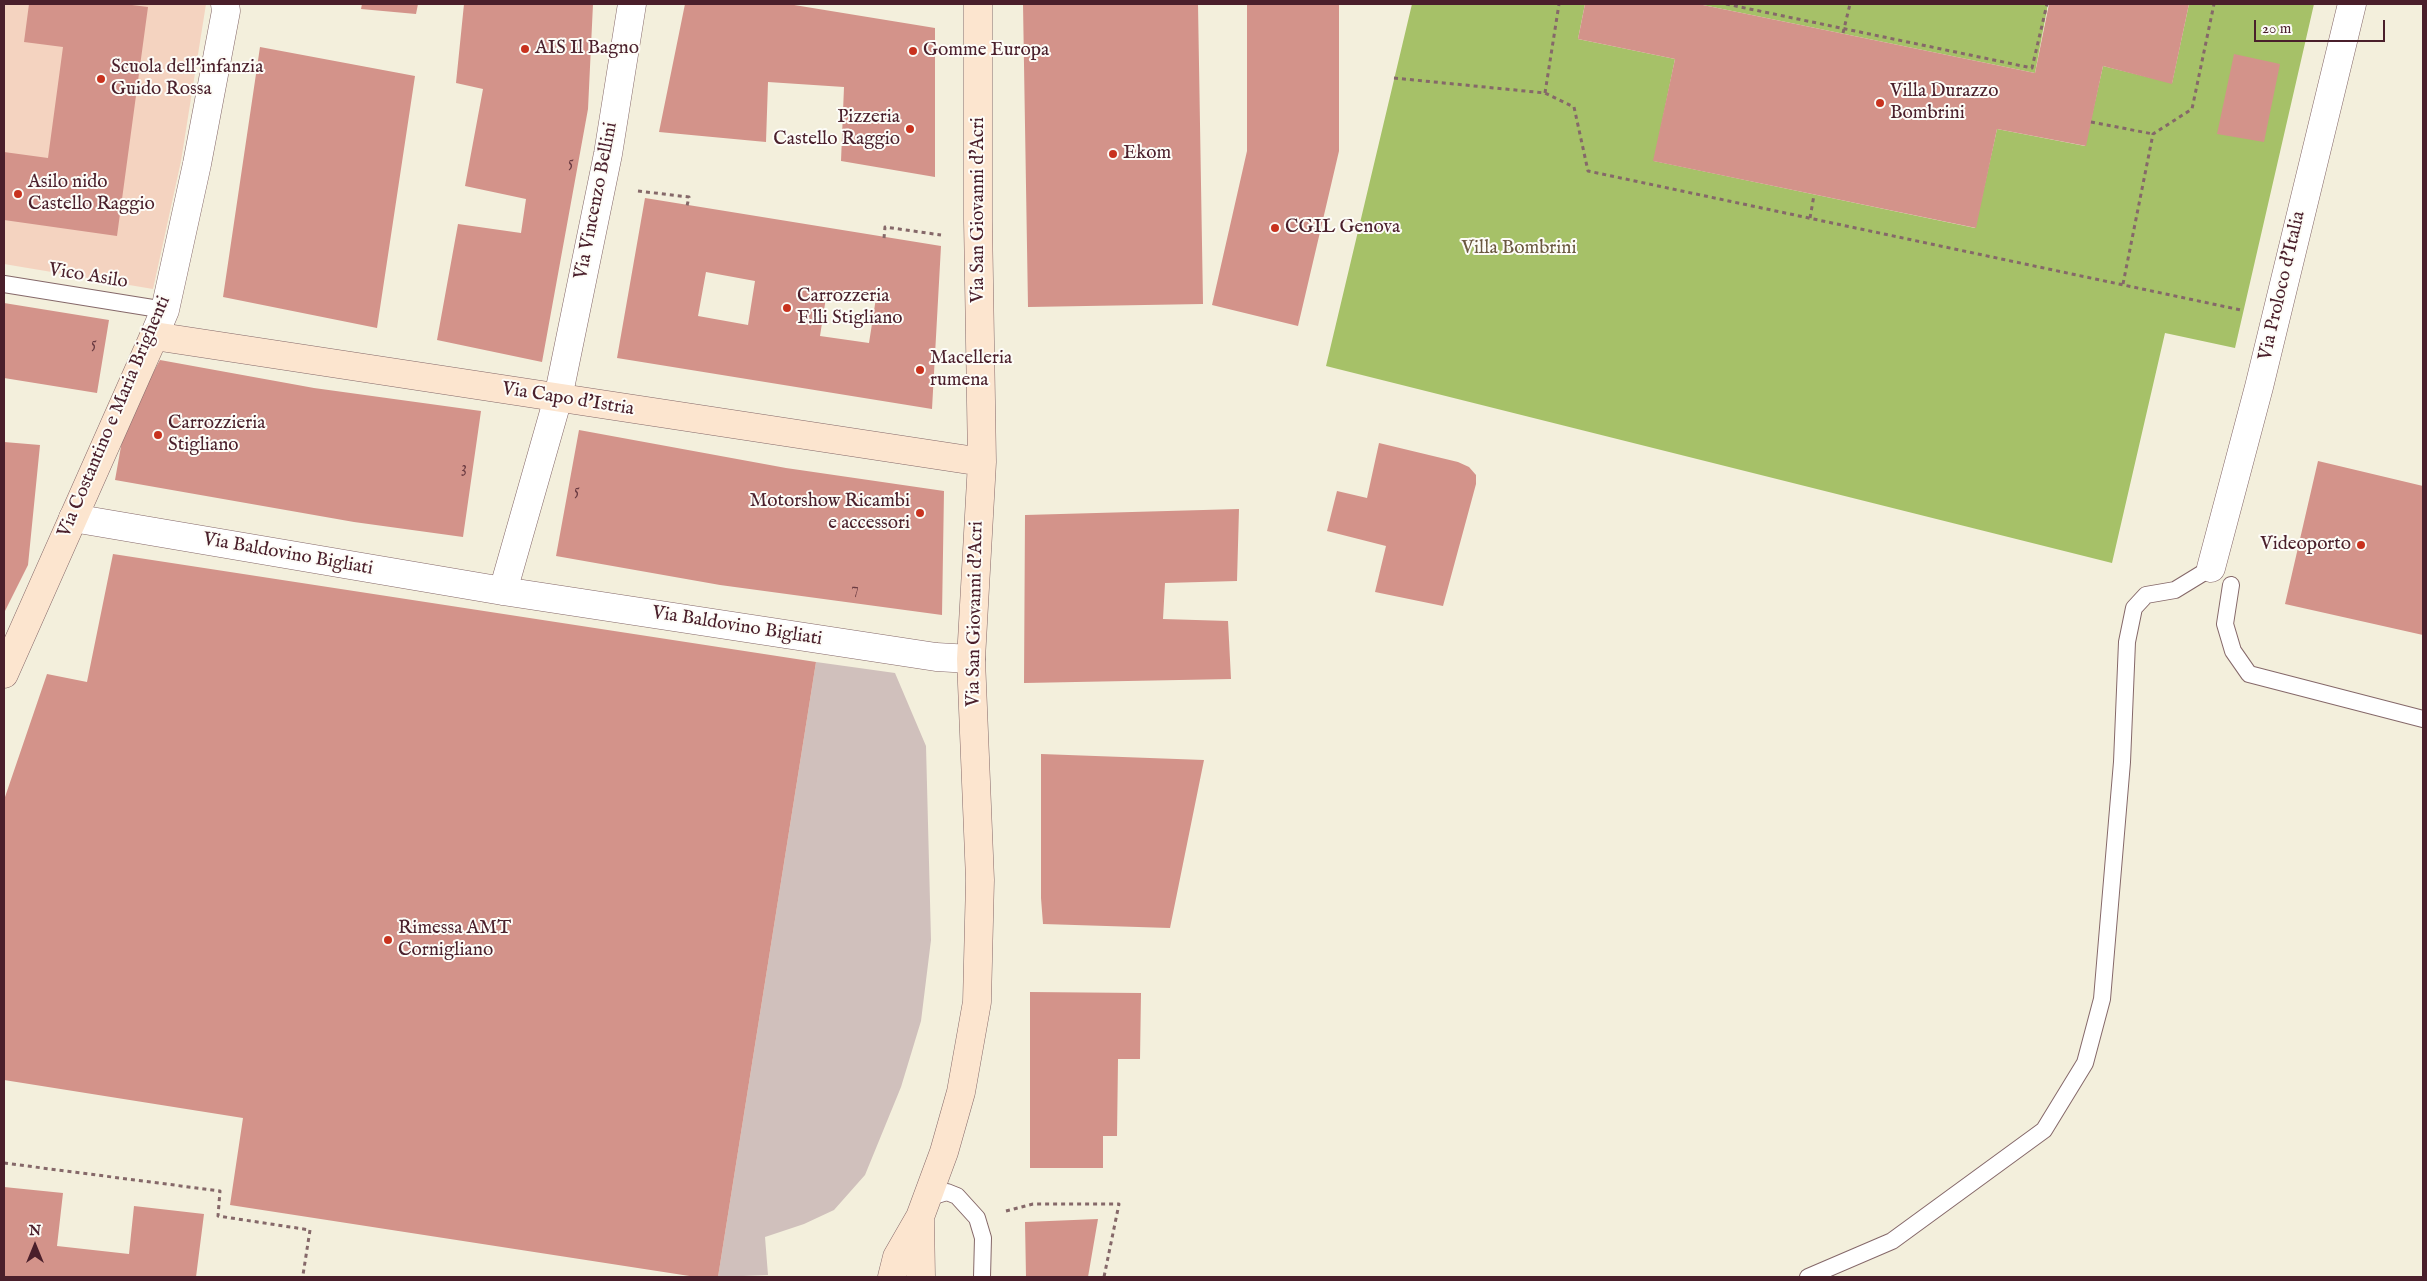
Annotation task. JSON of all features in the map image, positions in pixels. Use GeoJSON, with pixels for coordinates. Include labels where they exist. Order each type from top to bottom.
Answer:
{"type":"FeatureCollection","features":[{"type":"Feature","properties":{"kind":"main road","name":"Via San Giovanni d'Acri"},"geometry":{"type":"LineString","coordinates":[[923,1208],[944,1152],[961,1092],[977,1002],[980,880],[971,659],[982,462],[978,241],[978,4]]}},
{"type":"Feature","properties":{"kind":"main road","name":"Via Capo d'Istria"},"geometry":{"type":"LineString","coordinates":[[154,336],[982,462]]}},
{"type":"Feature","properties":{"kind":"main road","name":"Via Costantino e Maria Brighenti"},"geometry":{"type":"LineString","coordinates":[[4,674],[154,336]]}},
{"type":"Feature","properties":{"kind":"main road"},"geometry":{"type":"LineString","coordinates":[[892,1277],[898,1256],[923,1208]]}},
{"type":"Feature","properties":{"kind":"main road"},"geometry":{"type":"LineString","coordinates":[[921,1277],[923,1208]]}},
{"type":"Feature","properties":{"kind":"street","name":"Via Costantino e Maria Brighenti"},"geometry":{"type":"LineString","coordinates":[[154,336],[165,310],[197,164],[226,11],[225,4]]}},
{"type":"Feature","properties":{"kind":"street","name":"Via Vincenzo Bellini"},"geometry":{"type":"LineString","coordinates":[[558,398],[608,154],[632,4]]}},
{"type":"Feature","properties":{"kind":"street","name":"Via Proloco d'Italia"},"geometry":{"type":"LineString","coordinates":[[2211,568],[2276,316],[2352,4]]}},
{"type":"Feature","properties":{"kind":"street"},"geometry":{"type":"LineString","coordinates":[[503,591],[558,398]]}},
{"type":"Feature","properties":{"kind":"street","name":"Via Baldovino Bigliati"},"geometry":{"type":"LineString","coordinates":[[73,518],[503,591],[936,657],[971,659]]}},
{"type":"Feature","properties":{"kind":"lane","name":"Vico Asilo"},"geometry":{"type":"LineString","coordinates":[[4,284],[165,310]]}},
{"type":"Feature","properties":{"kind":"lane"},"geometry":{"type":"LineString","coordinates":[[1808,1277],[1892,1241],[2044,1130],[2085,1063],[2102,998],[2122,762],[2127,642],[2134,608],[2146,595],[2175,590],[2211,568]]}},
{"type":"Feature","properties":{"kind":"lane"},"geometry":{"type":"LineString","coordinates":[[2232,585],[2225,624],[2233,651],[2249,674],[2423,719]]}},
{"type":"Feature","properties":{"kind":"lane"},"geometry":{"type":"LineString","coordinates":[[923,1208],[947,1192],[957,1196],[977,1218],[983,1238],[982,1277]]}},
{"type":"Feature","properties":{"kind":"path"},"geometry":{"type":"LineString","coordinates":[[1546,93],[1559,4]]}},
{"type":"Feature","properties":{"kind":"path"},"geometry":{"type":"LineString","coordinates":[[1726,4],[2032,68],[2047,4]]}},
{"type":"Feature","properties":{"kind":"path"},"geometry":{"type":"LineString","coordinates":[[1843,33],[1850,4]]}},
{"type":"Feature","properties":{"kind":"path"},"geometry":{"type":"LineString","coordinates":[[2091,122],[2153,134],[2192,109],[2214,4]]}},
{"type":"Feature","properties":{"kind":"path"},"geometry":{"type":"LineString","coordinates":[[1394,78],[1546,93],[1574,107],[1588,171],[2276,316]]}},
{"type":"Feature","properties":{"kind":"path"},"geometry":{"type":"LineString","coordinates":[[2123,284],[2153,134]]}},
{"type":"Feature","properties":{"kind":"path"},"geometry":{"type":"LineString","coordinates":[[600,187],[689,197],[687,206]]}},
{"type":"Feature","properties":{"kind":"path"},"geometry":{"type":"LineString","coordinates":[[1810,218],[1814,195]]}},
{"type":"Feature","properties":{"kind":"path"},"geometry":{"type":"LineString","coordinates":[[884,238],[886,227],[978,241]]}},
{"type":"Feature","properties":{"kind":"path"},"geometry":{"type":"LineString","coordinates":[[4,1163],[220,1191],[218,1216],[310,1230],[303,1275]]}},
{"type":"Feature","properties":{"kind":"path"},"geometry":{"type":"LineString","coordinates":[[977,1218],[1033,1204],[1119,1204],[1104,1277]]}},
{"type":"Feature","properties":{"kind":"shaded area"},"geometry":{"type":"Polygon","coordinates":[[[4,4],[206,4],[181,161],[153,289],[4,264],[4,4]]]}},
{"type":"Feature","properties":{"kind":"shaded area"},"geometry":{"type":"Polygon","coordinates":[[[816,662],[895,673],[926,746],[931,940],[921,1021],[901,1087],[865,1175],[834,1210],[804,1224],[765,1237],[768,1275],[718,1277],[816,662]]]}},
{"type":"Feature","properties":{"kind":"green space","name":"Villa Bombrini"},"geometry":{"type":"Polygon","coordinates":[[[1412,4],[1585,4],[1578,39],[1675,59],[1654,161],[1975,228],[1997,129],[2085,146],[2103,66],[2172,83],[2189,4],[2314,4],[2235,348],[2165,333],[2112,563],[1326,366],[1412,4]]]}},
{"type":"Feature","properties":{"kind":"green space"},"geometry":{"type":"Polygon","coordinates":[[[1698,4],[2048,4],[2035,73],[1698,4]]]}},
{"type":"Feature","properties":{"kind":"building"},"geometry":{"type":"Polygon","coordinates":[[[29,4],[124,4],[148,7],[117,236],[4,220],[4,152],[48,158],[63,47],[24,42],[29,4]]]}},
{"type":"Feature","properties":{"kind":"building"},"geometry":{"type":"Polygon","coordinates":[[[362,4],[418,4],[416,14],[361,9],[362,4]]]}},
{"type":"Feature","properties":{"kind":"building"},"geometry":{"type":"Polygon","coordinates":[[[464,4],[593,4],[588,109],[542,362],[437,340],[458,224],[521,233],[526,199],[465,186],[483,89],[456,83],[464,4]]]}},
{"type":"Feature","properties":{"kind":"building"},"geometry":{"type":"Polygon","coordinates":[[[685,4],[788,4],[935,28],[935,177],[841,161],[844,87],[768,82],[766,142],[659,132],[685,4]]]}},
{"type":"Feature","properties":{"kind":"building","name":"Ekom"},"geometry":{"type":"Polygon","coordinates":[[[1023,4],[1198,4],[1203,304],[1028,307],[1023,4]]]}},
{"type":"Feature","properties":{"kind":"building","name":"CGIL Genova"},"geometry":{"type":"Polygon","coordinates":[[[1247,4],[1339,4],[1339,151],[1298,326],[1212,305],[1247,151],[1247,4]]]}},
{"type":"Feature","properties":{"kind":"building","name":"Villa Durazzo Bombrini"},"geometry":{"type":"Polygon","coordinates":[[[1585,4],[1698,4],[2035,73],[2049,4],[2189,4],[2172,84],[2103,66],[2086,146],[1997,129],[1976,228],[1653,161],[1675,59],[1578,39],[1585,4]]]}},
{"type":"Feature","properties":{"kind":"building"},"geometry":{"type":"Polygon","coordinates":[[[260,47],[415,76],[377,328],[223,297],[260,47]]]}},
{"type":"Feature","properties":{"kind":"building"},"geometry":{"type":"Polygon","coordinates":[[[2234,54],[2280,64],[2264,142],[2217,134],[2234,54]]]}},
{"type":"Feature","properties":{"kind":"building"},"geometry":{"type":"Polygon","coordinates":[[[645,198],[941,246],[932,409],[617,358],[645,198]],[[706,272],[698,316],[748,325],[755,281],[706,272]],[[827,291],[820,336],[869,343],[876,298],[827,291]]]}},
{"type":"Feature","properties":{"kind":"building"},"geometry":{"type":"Polygon","coordinates":[[[4,303],[109,320],[97,393],[4,378],[4,303]]]}},
{"type":"Feature","properties":{"kind":"building"},"geometry":{"type":"Polygon","coordinates":[[[160,360],[314,388],[481,411],[463,537],[354,522],[115,480],[125,424],[160,360]]]}},
{"type":"Feature","properties":{"kind":"building"},"geometry":{"type":"Polygon","coordinates":[[[579,430],[786,468],[944,491],[942,615],[720,585],[556,556],[579,430]]]}},
{"type":"Feature","properties":{"kind":"building"},"geometry":{"type":"Polygon","coordinates":[[[4,442],[40,445],[28,565],[4,613],[4,442]]]}},
{"type":"Feature","properties":{"kind":"building"},"geometry":{"type":"Polygon","coordinates":[[[1379,443],[1458,462],[1469,467],[1476,475],[1476,484],[1443,606],[1375,592],[1386,546],[1327,531],[1337,491],[1367,498],[1379,443]]]}},
{"type":"Feature","properties":{"kind":"building","name":"Videoporto"},"geometry":{"type":"Polygon","coordinates":[[[2318,461],[2423,486],[2423,635],[2285,604],[2318,461]]]}},
{"type":"Feature","properties":{"kind":"building"},"geometry":{"type":"Polygon","coordinates":[[[1239,509],[1237,581],[1165,583],[1163,619],[1228,621],[1231,679],[1024,683],[1025,515],[1239,509]]]}},
{"type":"Feature","properties":{"kind":"building","name":"Rimessa AMT Cornigliano"},"geometry":{"type":"Polygon","coordinates":[[[113,554],[816,662],[718,1277],[696,1277],[230,1205],[243,1118],[4,1080],[4,800],[47,674],[87,682],[113,554]]]}},
{"type":"Feature","properties":{"kind":"building"},"geometry":{"type":"Polygon","coordinates":[[[1041,754],[1204,760],[1170,928],[1043,924],[1041,898],[1041,754]]]}},
{"type":"Feature","properties":{"kind":"building"},"geometry":{"type":"Polygon","coordinates":[[[1030,992],[1141,993],[1140,1059],[1118,1059],[1117,1136],[1103,1136],[1103,1168],[1030,1168],[1030,992]]]}},
{"type":"Feature","properties":{"kind":"building"},"geometry":{"type":"Polygon","coordinates":[[[4,1187],[63,1193],[57,1246],[129,1254],[134,1206],[204,1214],[196,1277],[4,1277],[4,1187]]]}},
{"type":"Feature","properties":{"kind":"building"},"geometry":{"type":"Polygon","coordinates":[[[1098,1219],[1088,1277],[1026,1277],[1025,1222],[1098,1219]]]}},
{"type":"Feature","properties":{"kind":"place","name":"AIS Il Bagno"},"geometry":{"type":"Point","coordinates":[525,49]}},
{"type":"Feature","properties":{"kind":"place","name":"Gomme Europa"},"geometry":{"type":"Point","coordinates":[913,51]}},
{"type":"Feature","properties":{"kind":"place","name":"Scuola dell'infanzia Guido Rossa"},"geometry":{"type":"Point","coordinates":[101,79]}},
{"type":"Feature","properties":{"kind":"place","name":"Villa Durazzo Bombrini"},"geometry":{"type":"Point","coordinates":[1880,103]}},
{"type":"Feature","properties":{"kind":"place","name":"Pizzeria Castello Raggio"},"geometry":{"type":"Point","coordinates":[910,129]}},
{"type":"Feature","properties":{"kind":"place","name":"Ekom"},"geometry":{"type":"Point","coordinates":[1113,154]}},
{"type":"Feature","properties":{"kind":"place","name":"Asilo nido Castello Raggio"},"geometry":{"type":"Point","coordinates":[18,194]}},
{"type":"Feature","properties":{"kind":"place","name":"CGIL Genova"},"geometry":{"type":"Point","coordinates":[1275,228]}},
{"type":"Feature","properties":{"kind":"place","name":"Carrozzeria F.lli Stigliano"},"geometry":{"type":"Point","coordinates":[787,308]}},
{"type":"Feature","properties":{"kind":"place","name":"Macelleria rumena"},"geometry":{"type":"Point","coordinates":[920,370]}},
{"type":"Feature","properties":{"kind":"place","name":"Carrozzieria Stigliano"},"geometry":{"type":"Point","coordinates":[158,435]}},
{"type":"Feature","properties":{"kind":"place","name":"Motorshow Ricambi e accessori"},"geometry":{"type":"Point","coordinates":[920,513]}},
{"type":"Feature","properties":{"kind":"place","name":"Videoporto"},"geometry":{"type":"Point","coordinates":[2361,545]}},
{"type":"Feature","properties":{"kind":"place","name":"Rimessa AMT Cornigliano"},"geometry":{"type":"Point","coordinates":[388,940]}}]}
